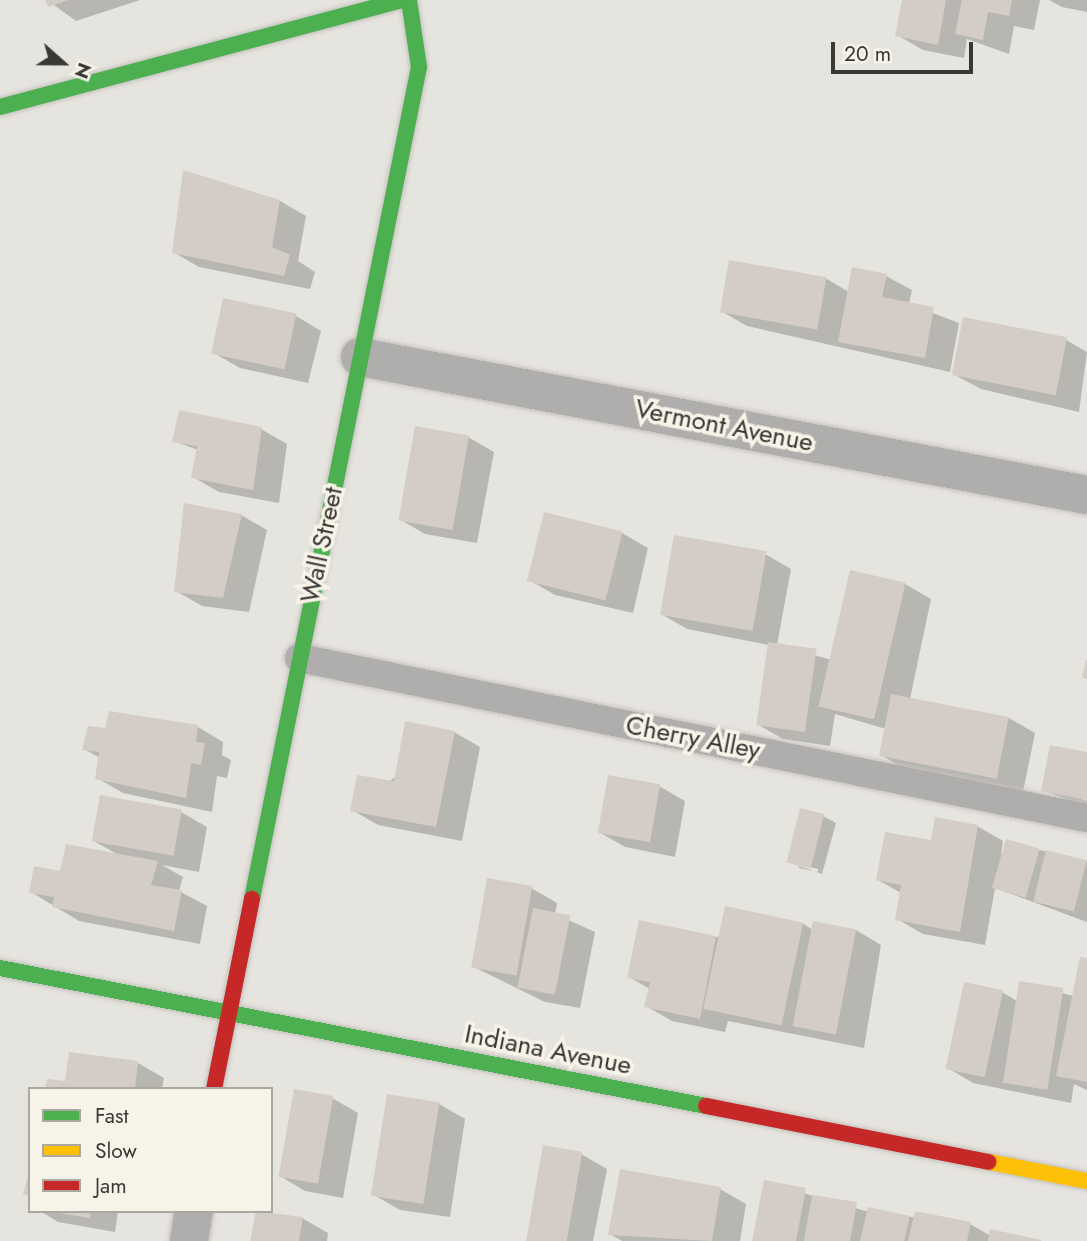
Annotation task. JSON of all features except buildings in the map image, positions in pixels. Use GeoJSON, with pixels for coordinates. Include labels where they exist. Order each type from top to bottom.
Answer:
{"type":"FeatureCollection","features":[{"type":"Feature","properties":{"kind":"street"},"geometry":{"type":"LineString","coordinates":[[0,107],[401,0]]}},
{"type":"Feature","properties":{"kind":"street","name":"Wall Street"},"geometry":{"type":"LineString","coordinates":[[214,1087],[226,1011],[419,67],[409,0]]}},
{"type":"Feature","properties":{"kind":"street","name":"Vermont Avenue"},"geometry":{"type":"LineString","coordinates":[[360,357],[1087,495]]}},
{"type":"Feature","properties":{"kind":"street","name":"Indiana Avenue"},"geometry":{"type":"LineString","coordinates":[[0,968],[1087,1181]]}},
{"type":"Feature","properties":{"kind":"street"},"geometry":{"type":"LineString","coordinates":[[189,1241],[194,1213]]}},
{"type":"Feature","properties":{"kind":"lane","name":"Cherry Alley"},"geometry":{"type":"LineString","coordinates":[[299,658],[1087,818]]}},
{"type":"Feature","properties":{"kind":"traffic: fast"},"geometry":{"type":"LineString","coordinates":[[0,107],[401,0]]}},
{"type":"Feature","properties":{"kind":"traffic: fast"},"geometry":{"type":"LineString","coordinates":[[252,899],[419,67],[409,0]]}},
{"type":"Feature","properties":{"kind":"traffic: fast"},"geometry":{"type":"LineString","coordinates":[[0,968],[706,1106]]}},
{"type":"Feature","properties":{"kind":"traffic: slow"},"geometry":{"type":"LineString","coordinates":[[989,1162],[1087,1181]]}},
{"type":"Feature","properties":{"kind":"traffic: jam"},"geometry":{"type":"LineString","coordinates":[[214,1087],[252,899]]}},
{"type":"Feature","properties":{"kind":"traffic: jam"},"geometry":{"type":"LineString","coordinates":[[706,1106],[989,1162]]}}]}
